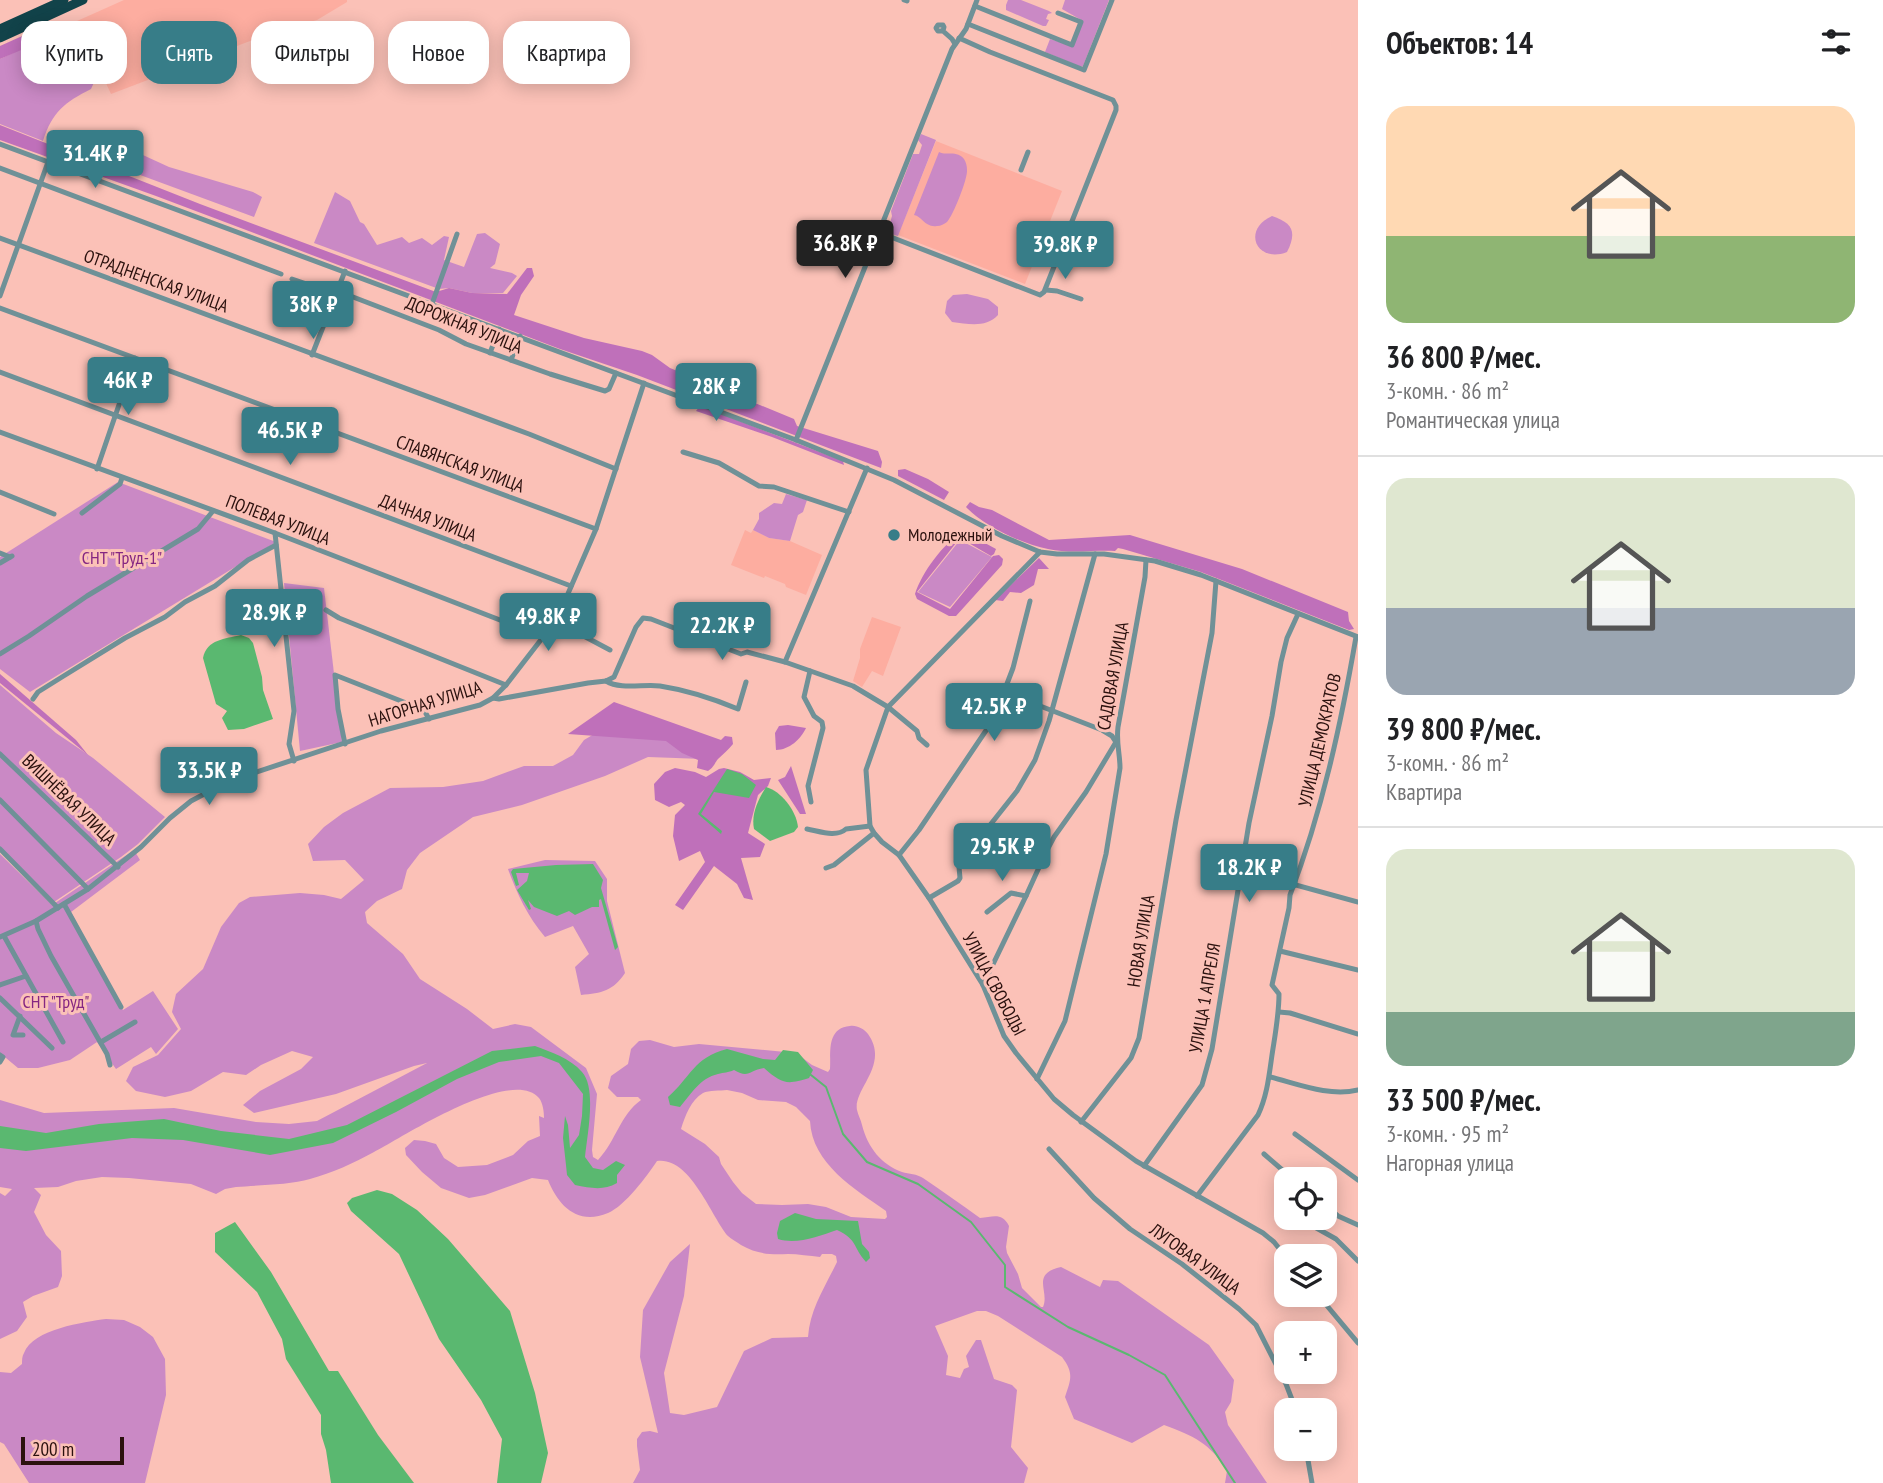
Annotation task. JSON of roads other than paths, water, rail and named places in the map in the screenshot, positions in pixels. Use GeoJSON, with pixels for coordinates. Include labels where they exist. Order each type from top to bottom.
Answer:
{"type":"FeatureCollection","features":[{"type":"Feature","properties":{"kind":"highway"},"geometry":{"type":"LineString","coordinates":[[0,29],[64,0]]}},
{"type":"Feature","properties":{"kind":"highway"},"geometry":{"type":"LineString","coordinates":[[0,38],[83,0]]}},
{"type":"Feature","properties":{"kind":"street"},"geometry":{"type":"LineString","coordinates":[[968,24],[1084,70],[1112,0]]}},
{"type":"Feature","properties":{"kind":"street"},"geometry":{"type":"LineString","coordinates":[[796,440],[955,44],[968,24],[976,3],[1072,45],[1081,22],[1058,13]]}},
{"type":"Feature","properties":{"kind":"street"},"geometry":{"type":"LineString","coordinates":[[943,31],[955,44]]}},
{"type":"Feature","properties":{"kind":"street"},"geometry":{"type":"LineString","coordinates":[[878,232],[1040,295],[1045,290],[1116,106],[1113,100],[990,52],[960,37]]}},
{"type":"Feature","properties":{"kind":"street"},"geometry":{"type":"LineString","coordinates":[[0,144],[796,440],[894,480],[1002,536],[1040,552],[1095,554],[1173,566],[1357,637]]}},
{"type":"Feature","properties":{"kind":"street"},"geometry":{"type":"LineString","coordinates":[[1021,170],[1028,152]]}},
{"type":"Feature","properties":{"kind":"street"},"geometry":{"type":"LineString","coordinates":[[0,296],[48,162]]}},
{"type":"Feature","properties":{"kind":"street"},"geometry":{"type":"LineString","coordinates":[[0,168],[281,274]]}},
{"type":"Feature","properties":{"kind":"street"},"geometry":{"type":"LineString","coordinates":[[432,304],[457,234]]}},
{"type":"Feature","properties":{"kind":"street","name":"ОТРАДНЕНСКАЯ УЛИЦА"},"geometry":{"type":"LineString","coordinates":[[0,238],[616,468]]}},
{"type":"Feature","properties":{"kind":"street"},"geometry":{"type":"LineString","coordinates":[[312,355],[345,271]]}},
{"type":"Feature","properties":{"kind":"street","name":"ДОРОЖНАЯ УЛИЦА"},"geometry":{"type":"LineString","coordinates":[[292,279],[340,292],[490,353],[605,391],[609,389],[616,373]]}},
{"type":"Feature","properties":{"kind":"street"},"geometry":{"type":"LineString","coordinates":[[1045,290],[1081,299]]}},
{"type":"Feature","properties":{"kind":"street","name":"СЛАВЯНСКАЯ УЛИЦА"},"geometry":{"type":"LineString","coordinates":[[0,308],[596,529]]}},
{"type":"Feature","properties":{"kind":"street"},"geometry":{"type":"LineString","coordinates":[[490,353],[499,329]]}},
{"type":"Feature","properties":{"kind":"street"},"geometry":{"type":"LineString","coordinates":[[511,360],[520,337]]}},
{"type":"Feature","properties":{"kind":"street"},"geometry":{"type":"LineString","coordinates":[[97,468],[135,358]]}},
{"type":"Feature","properties":{"kind":"street","name":"ДАЧНАЯ УЛИЦА"},"geometry":{"type":"LineString","coordinates":[[0,372],[571,586]]}},
{"type":"Feature","properties":{"kind":"street","name":"НАГОРНАЯ УЛИЦА"},"geometry":{"type":"LineString","coordinates":[[2,936],[36,921],[89,889],[118,867],[170,818],[191,802],[229,781],[381,732],[480,705],[492,698],[506,685],[557,619],[596,529],[644,383]]}},
{"type":"Feature","properties":{"kind":"street","name":"ПОЛЕВАЯ УЛИЦА"},"geometry":{"type":"LineString","coordinates":[[0,432],[275,533],[544,637]]}},
{"type":"Feature","properties":{"kind":"street"},"geometry":{"type":"LineString","coordinates":[[684,452],[719,463],[759,486],[774,487],[849,512]]}},
{"type":"Feature","properties":{"kind":"street"},"geometry":{"type":"LineString","coordinates":[[785,662],[867,468]]}},
{"type":"Feature","properties":{"kind":"street"},"geometry":{"type":"LineString","coordinates":[[82,513],[120,484],[122,478]]}},
{"type":"Feature","properties":{"kind":"street"},"geometry":{"type":"LineString","coordinates":[[0,492],[54,514]]}},
{"type":"Feature","properties":{"kind":"street"},"geometry":{"type":"LineString","coordinates":[[0,654],[87,596],[198,529],[213,511]]}},
{"type":"Feature","properties":{"kind":"street"},"geometry":{"type":"LineString","coordinates":[[275,533],[293,711],[289,744],[294,761]]}},
{"type":"Feature","properties":{"kind":"street"},"geometry":{"type":"LineString","coordinates":[[33,699],[38,692],[72,670],[165,617],[185,602],[215,586],[248,560],[276,545]]}},
{"type":"Feature","properties":{"kind":"street"},"geometry":{"type":"LineString","coordinates":[[826,868],[834,865],[874,834],[870,826],[866,770],[888,707],[1040,552]]}},
{"type":"Feature","properties":{"kind":"street"},"geometry":{"type":"LineString","coordinates":[[0,553],[11,556],[0,563]]}},
{"type":"Feature","properties":{"kind":"street"},"geometry":{"type":"LineString","coordinates":[[929,898],[958,881],[960,863],[1025,778],[1052,710],[1095,554]]}},
{"type":"Feature","properties":{"kind":"street","name":"САДОВАЯ УЛИЦА"},"geometry":{"type":"LineString","coordinates":[[1037,1079],[1065,1021],[1106,853],[1120,768],[1116,742],[1146,560]]}},
{"type":"Feature","properties":{"kind":"street","name":"НОВАЯ УЛИЦА"},"geometry":{"type":"LineString","coordinates":[[1081,1122],[1132,1058],[1139,1038],[1176,820],[1212,633],[1216,582]]}},
{"type":"Feature","properties":{"kind":"street"},"geometry":{"type":"LineString","coordinates":[[899,855],[987,729],[1013,668],[1030,601]]}},
{"type":"Feature","properties":{"kind":"street"},"geometry":{"type":"LineString","coordinates":[[326,610],[339,618],[506,685]]}},
{"type":"Feature","properties":{"kind":"street","name":"УЛИЦА 1 АПРЕЛЯ"},"geometry":{"type":"LineString","coordinates":[[1144,1166],[1202,1085],[1212,1049],[1249,823],[1281,662],[1287,638],[1298,614]]}},
{"type":"Feature","properties":{"kind":"street"},"geometry":{"type":"LineString","coordinates":[[492,698],[606,681],[614,677],[636,627],[643,618],[741,654],[747,652],[785,662],[853,686],[888,707],[917,731],[919,738],[927,745]]}},
{"type":"Feature","properties":{"kind":"street"},"geometry":{"type":"LineString","coordinates":[[557,619],[610,650]]}},
{"type":"Feature","properties":{"kind":"street","name":"УЛИЦА ДЕМОКРАТОВ"},"geometry":{"type":"LineString","coordinates":[[1197,1196],[1262,1106],[1270,1077],[1279,1012],[1279,994],[1272,985],[1290,895],[1317,817],[1357,637]]}},
{"type":"Feature","properties":{"kind":"street"},"geometry":{"type":"LineString","coordinates":[[810,671],[804,697],[814,716],[822,722],[823,728],[808,786],[811,802]]}},
{"type":"Feature","properties":{"kind":"street"},"geometry":{"type":"LineString","coordinates":[[345,744],[335,675],[424,710],[429,719]]}},
{"type":"Feature","properties":{"kind":"street"},"geometry":{"type":"LineString","coordinates":[[606,681],[614,686],[658,686],[682,691],[738,709],[746,682]]}},
{"type":"Feature","properties":{"kind":"street"},"geometry":{"type":"LineString","coordinates":[[983,985],[1054,836],[1086,792],[1116,742],[1102,730],[1004,692]]}},
{"type":"Feature","properties":{"kind":"street","name":"ВИШНЁВАЯ УЛИЦА"},"geometry":{"type":"LineString","coordinates":[[0,754],[118,867]]}},
{"type":"Feature","properties":{"kind":"street"},"geometry":{"type":"LineString","coordinates":[[0,800],[89,889]]}},
{"type":"Feature","properties":{"kind":"street"},"geometry":{"type":"LineString","coordinates":[[807,829],[836,833],[870,826]]}},
{"type":"Feature","properties":{"kind":"street","name":"УЛИЦА СВОБОДЫ"},"geometry":{"type":"LineString","coordinates":[[874,834],[899,855],[929,898],[983,985],[1004,1036],[1054,1099],[1081,1122],[1144,1166],[1263,1233],[1276,1244]]}},
{"type":"Feature","properties":{"kind":"street"},"geometry":{"type":"LineString","coordinates":[[0,849],[61,906],[121,1007]]}},
{"type":"Feature","properties":{"kind":"street"},"geometry":{"type":"LineString","coordinates":[[1241,870],[1358,901]]}},
{"type":"Feature","properties":{"kind":"street"},"geometry":{"type":"LineString","coordinates":[[988,912],[1011,892],[1026,896]]}},
{"type":"Feature","properties":{"kind":"street"},"geometry":{"type":"LineString","coordinates":[[36,921],[37,929],[101,1042],[110,1065]]}},
{"type":"Feature","properties":{"kind":"street"},"geometry":{"type":"LineString","coordinates":[[2,936],[63,1042]]}},
{"type":"Feature","properties":{"kind":"street"},"geometry":{"type":"LineString","coordinates":[[0,951],[10,948]]}},
{"type":"Feature","properties":{"kind":"street"},"geometry":{"type":"LineString","coordinates":[[1280,950],[1358,970]]}},
{"type":"Feature","properties":{"kind":"street"},"geometry":{"type":"LineString","coordinates":[[0,985],[26,976]]}},
{"type":"Feature","properties":{"kind":"street"},"geometry":{"type":"LineString","coordinates":[[1,999],[52,1048]]}},
{"type":"Feature","properties":{"kind":"street"},"geometry":{"type":"LineString","coordinates":[[1279,1012],[1358,1034]]}},
{"type":"Feature","properties":{"kind":"street"},"geometry":{"type":"LineString","coordinates":[[20,1016],[13,1035],[23,1035]]}},
{"type":"Feature","properties":{"kind":"street"},"geometry":{"type":"LineString","coordinates":[[101,1042],[135,1022]]}},
{"type":"Feature","properties":{"kind":"street"},"geometry":{"type":"LineString","coordinates":[[0,1055],[3,1057],[0,1062]]}},
{"type":"Feature","properties":{"kind":"street"},"geometry":{"type":"LineString","coordinates":[[1270,1077],[1321,1090],[1340,1093],[1356,1091]]}},
{"type":"Feature","properties":{"kind":"street"},"geometry":{"type":"LineString","coordinates":[[1294,1134],[1358,1180]]}},
{"type":"Feature","properties":{"kind":"street","name":"ЛУГОВАЯ УЛИЦА"},"geometry":{"type":"LineString","coordinates":[[1049,1149],[1103,1206],[1130,1229],[1182,1264],[1256,1325],[1291,1398]]}},
{"type":"Feature","properties":{"kind":"street"},"geometry":{"type":"LineString","coordinates":[[1264,1154],[1279,1167]]}},
{"type":"Feature","properties":{"kind":"street"},"geometry":{"type":"LineString","coordinates":[[1337,1215],[1358,1225]]}},
{"type":"Feature","properties":{"kind":"street"},"geometry":{"type":"LineString","coordinates":[[1320,1230],[1336,1239],[1358,1261]]}},
{"type":"Feature","properties":{"kind":"street"},"geometry":{"type":"LineString","coordinates":[[1328,1307],[1358,1343]]}},
{"type":"Feature","properties":{"kind":"street"},"geometry":{"type":"LineString","coordinates":[[1308,1461],[1312,1483]]}},
{"type":"Feature","properties":{"kind":"waterway"},"geometry":{"type":"LineString","coordinates":[[811,1075],[826,1087],[843,1134],[867,1162],[918,1184],[971,1222],[1005,1265],[1005,1287],[1068,1327],[1165,1375],[1235,1483]]}},
{"type":"Feature","properties":{"kind":"place","name":"Молодежный"},"geometry":{"type":"Point","coordinates":[894,535]}},
{"type":"Feature","properties":{"kind":"park label","name":"СНТ \"Труд-1\""},"geometry":{"type":"Point","coordinates":[122,558]}},
{"type":"Feature","properties":{"kind":"park label","name":"СНТ \"Труд\""},"geometry":{"type":"Point","coordinates":[56,1002]}}]}
